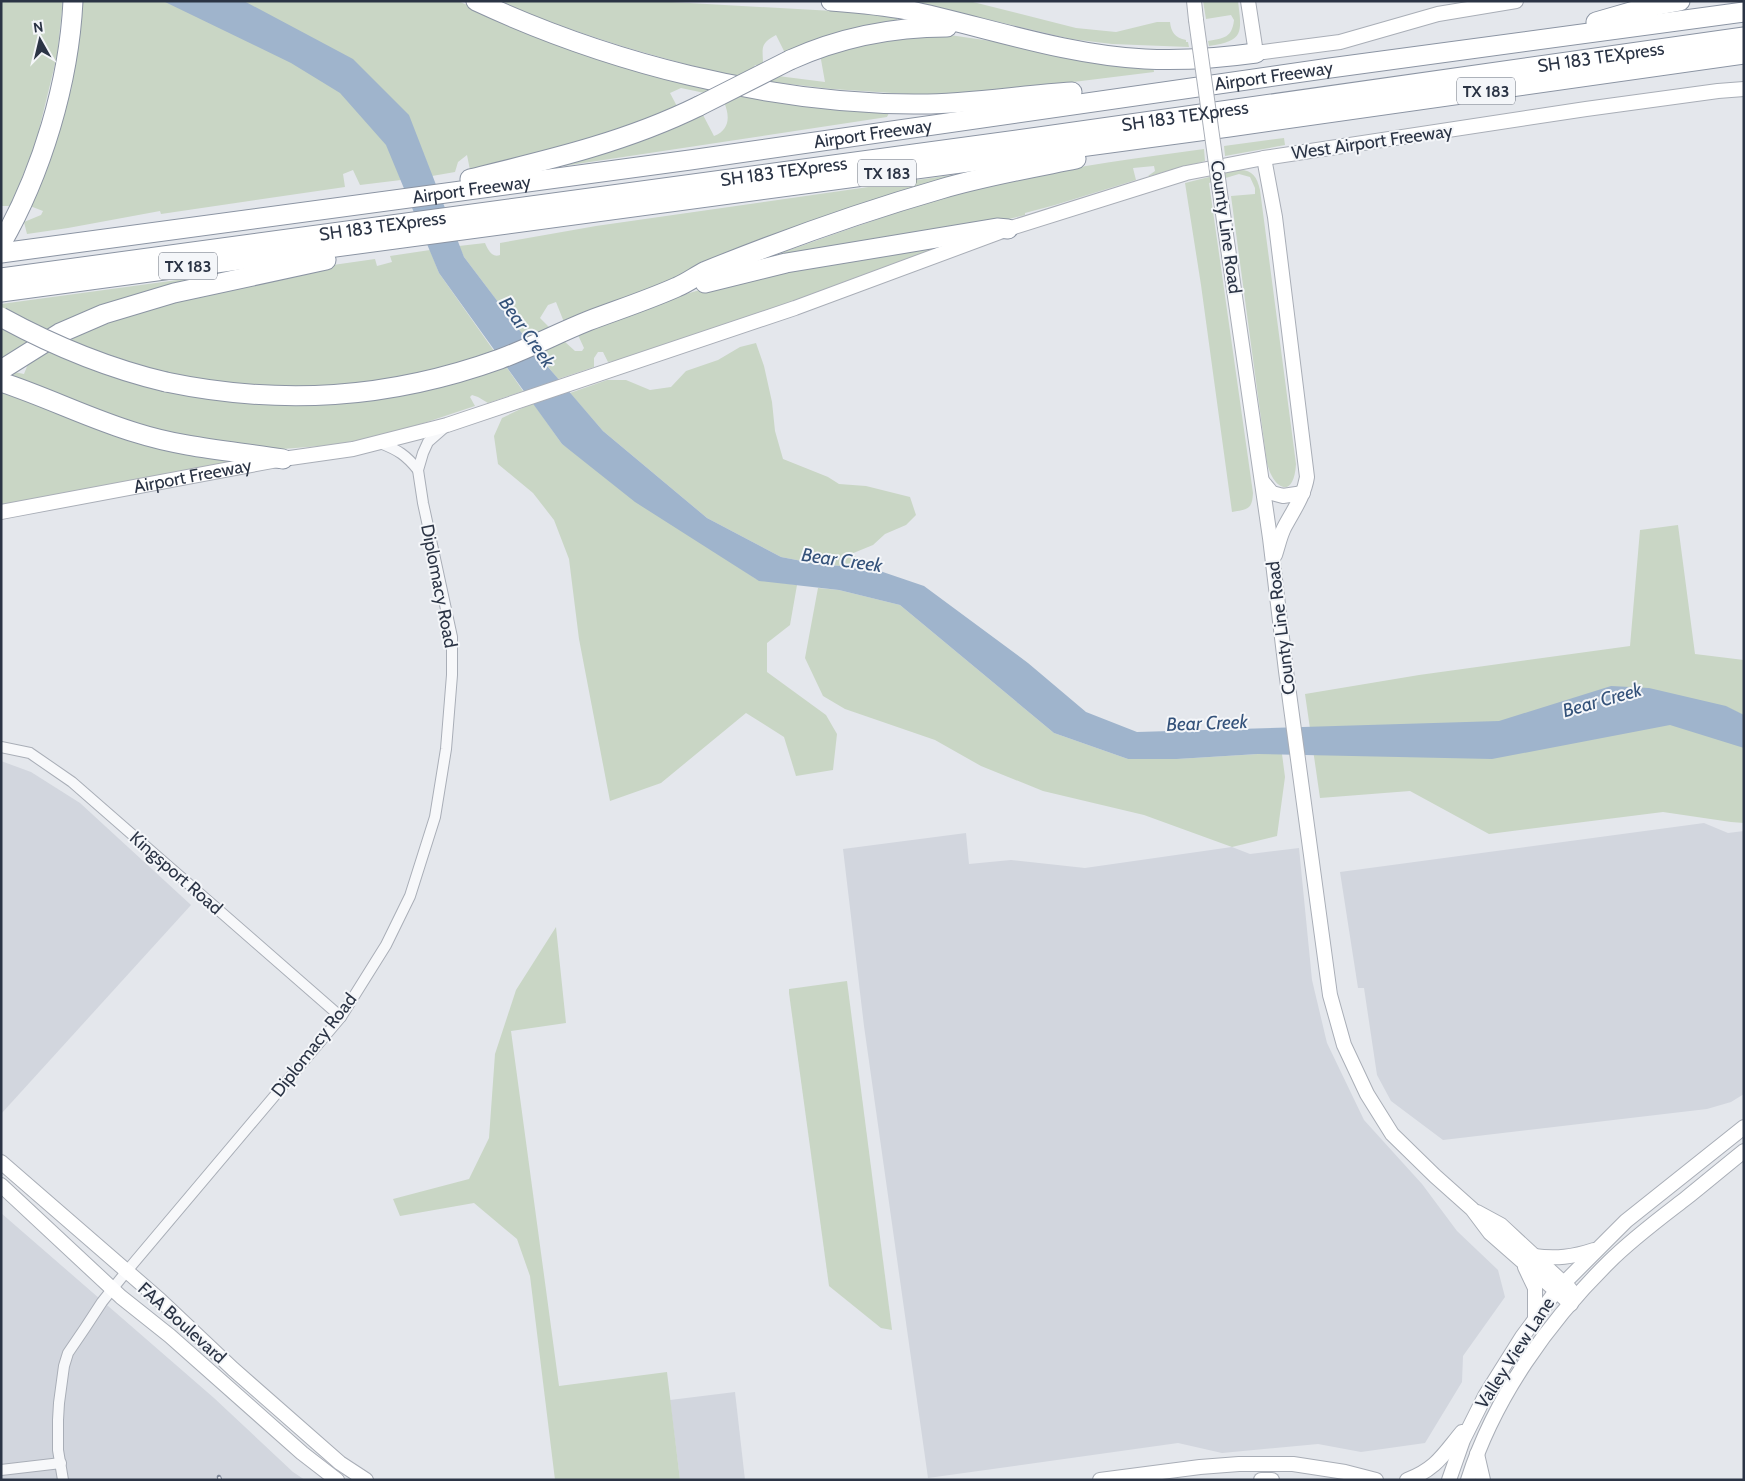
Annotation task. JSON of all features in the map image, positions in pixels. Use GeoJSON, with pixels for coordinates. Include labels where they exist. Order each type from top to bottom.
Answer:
{"type":"FeatureCollection","features":[{"type":"Feature","properties":{"kind":"highway"},"geometry":{"type":"LineString","coordinates":[[1,244],[22,204],[36,169],[53,115],[65,64],[73,1]]}},
{"type":"Feature","properties":{"kind":"highway"},"geometry":{"type":"LineString","coordinates":[[476,1],[555,34],[672,70],[745,86],[839,100],[884,104],[948,104],[1069,92],[1194,87]]}},
{"type":"Feature","properties":{"kind":"highway"},"geometry":{"type":"LineString","coordinates":[[831,1],[906,10],[1076,50],[1145,60],[1189,59],[1256,53]]}},
{"type":"Feature","properties":{"kind":"highway"},"geometry":{"type":"LineString","coordinates":[[1535,40],[1648,7],[1680,1]]}},
{"type":"Feature","properties":{"kind":"highway","name":"Airport Freeway"},"geometry":{"type":"LineString","coordinates":[[477,208],[1194,87],[1744,12]]}},
{"type":"Feature","properties":{"kind":"highway"},"geometry":{"type":"LineString","coordinates":[[1,370],[60,333],[138,302],[228,280],[320,261],[370,228],[477,208],[573,154],[672,120],[814,49],[838,41],[886,31],[926,27],[982,28]]}},
{"type":"Feature","properties":{"kind":"highway","name":"SH 183 TEXpress"},"geometry":{"type":"LineString","coordinates":[[1,278],[370,228],[477,208],[1744,29]]}},
{"type":"Feature","properties":{"kind":"highway","name":"SH 183 TEXpress"},"geometry":{"type":"LineString","coordinates":[[477,208],[1053,135],[1744,37]]}},
{"type":"Feature","properties":{"kind":"highway","name":"Airport Freeway"},"geometry":{"type":"LineString","coordinates":[[1,292],[370,228],[424,196],[477,208],[546,218],[1229,127],[1744,54]]}},
{"type":"Feature","properties":{"kind":"highway"},"geometry":{"type":"LineString","coordinates":[[1,317],[68,351],[137,375],[196,388],[288,396],[376,391],[437,378],[501,358],[563,331],[679,287],[703,273],[849,218],[942,189],[1018,170],[1144,147],[1229,127]]}},
{"type":"Feature","properties":{"kind":"highway","name":"Airport Freeway"},"geometry":{"type":"LineString","coordinates":[[1,253],[370,228]]}},
{"type":"Feature","properties":{"kind":"highway","name":"SH 183 TEXpress"},"geometry":{"type":"LineString","coordinates":[[1,267],[370,228]]}},
{"type":"Feature","properties":{"kind":"highway"},"geometry":{"type":"LineString","coordinates":[[679,287],[704,283],[786,263],[997,228],[1008,229]]}},
{"type":"Feature","properties":{"kind":"highway"},"geometry":{"type":"LineString","coordinates":[[1,382],[137,434],[200,448],[283,459]]}},
{"type":"Feature","properties":{"kind":"main road","name":"County Line Road"},"geometry":{"type":"LineString","coordinates":[[1194,1],[1267,513],[1286,670],[1330,995],[1344,1045],[1367,1094],[1392,1134],[1472,1209],[1490,1233],[1528,1258],[1574,1300]]}},
{"type":"Feature","properties":{"kind":"main road"},"geometry":{"type":"LineString","coordinates":[[1248,1],[1256,53],[1340,42],[1438,14],[1516,1]]}},
{"type":"Feature","properties":{"kind":"main road","name":"West Airport Freeway"},"geometry":{"type":"LineString","coordinates":[[1008,229],[1186,173],[1264,158],[1595,108],[1744,89]]}},
{"type":"Feature","properties":{"kind":"main road"},"geometry":{"type":"LineString","coordinates":[[1264,158],[1275,217],[1307,477],[1303,493],[1292,517],[1284,528],[1273,561]]}},
{"type":"Feature","properties":{"kind":"main road","name":"Airport Freeway"},"geometry":{"type":"LineString","coordinates":[[1,512],[283,459],[352,449],[447,425],[804,304],[1008,229]]}},
{"type":"Feature","properties":{"kind":"main road"},"geometry":{"type":"LineString","coordinates":[[1262,481],[1272,493],[1284,496],[1303,493]]}},
{"type":"Feature","properties":{"kind":"main road"},"geometry":{"type":"LineString","coordinates":[[1267,513],[1292,512],[1303,493]]}},
{"type":"Feature","properties":{"kind":"main road","name":"Valley View Lane"},"geometry":{"type":"LineString","coordinates":[[1449,1480],[1463,1440],[1475,1416],[1510,1355],[1559,1287],[1626,1220],[1744,1127]]}},
{"type":"Feature","properties":{"kind":"main road","name":"Valley View Lane"},"geometry":{"type":"LineString","coordinates":[[1468,1480],[1478,1454],[1514,1382],[1543,1338],[1574,1300],[1610,1261],[1632,1241],[1744,1151]]}},
{"type":"Feature","properties":{"kind":"main road"},"geometry":{"type":"LineString","coordinates":[[1,1183],[6,1166]]}},
{"type":"Feature","properties":{"kind":"main road","name":"FAA Boulevard"},"geometry":{"type":"LineString","coordinates":[[6,1166],[160,1300],[233,1369],[340,1463],[366,1480]]}},
{"type":"Feature","properties":{"kind":"main road","name":"FAA Boulevard"},"geometry":{"type":"LineString","coordinates":[[1,1183],[112,1288],[223,1382],[302,1453],[334,1478]]}},
{"type":"Feature","properties":{"kind":"main road"},"geometry":{"type":"LineString","coordinates":[[1535,1318],[1535,1288],[1528,1258],[1575,1256],[1597,1249]]}},
{"type":"Feature","properties":{"kind":"main road"},"geometry":{"type":"LineString","coordinates":[[223,1382],[233,1369]]}},
{"type":"Feature","properties":{"kind":"main road"},"geometry":{"type":"LineString","coordinates":[[1407,1480],[1433,1467],[1475,1416]]}},
{"type":"Feature","properties":{"kind":"main road"},"geometry":{"type":"LineString","coordinates":[[1478,1454],[1483,1480]]}},
{"type":"Feature","properties":{"kind":"main road"},"geometry":{"type":"LineString","coordinates":[[334,1478],[340,1463]]}},
{"type":"Feature","properties":{"kind":"main road"},"geometry":{"type":"LineString","coordinates":[[1100,1480],[1200,1467],[1240,1464],[1292,1464],[1345,1472],[1376,1480]]}},
{"type":"Feature","properties":{"kind":"main road"},"geometry":{"type":"LineString","coordinates":[[1261,1480],[1272,1480]]}},
{"type":"Feature","properties":{"kind":"street","name":"Diplomacy Road"},"geometry":{"type":"LineString","coordinates":[[63,1480],[58,1450],[58,1412],[64,1366],[68,1353],[112,1288],[341,1017],[386,945],[410,896],[435,817],[446,750],[452,676],[452,637],[423,503],[418,470],[422,453],[428,442],[447,425]]}},
{"type":"Feature","properties":{"kind":"street"},"geometry":{"type":"LineString","coordinates":[[380,443],[397,450],[407,457],[418,470]]}},
{"type":"Feature","properties":{"kind":"street","name":"Kingsport Road"},"geometry":{"type":"LineString","coordinates":[[1,747],[30,753],[72,782],[341,1017]]}},
{"type":"Feature","properties":{"kind":"street"},"geometry":{"type":"LineString","coordinates":[[1,1470],[61,1463]]}},
{"type":"Feature","properties":{"kind":"shaded area"},"geometry":{"type":"Polygon","coordinates":[[[1,761],[31,772],[80,803],[191,905],[1,1114],[1,761]]]}},
{"type":"Feature","properties":{"kind":"shaded area"},"geometry":{"type":"Polygon","coordinates":[[[1704,823],[1728,833],[1744,831],[1744,1094],[1731,1102],[1707,1109],[1443,1140],[1391,1101],[1377,1075],[1364,988],[1358,988],[1340,872],[1704,823]]]}},
{"type":"Feature","properties":{"kind":"shaded area"},"geometry":{"type":"Polygon","coordinates":[[[966,833],[969,864],[1011,860],[1085,868],[1232,847],[1250,854],[1299,848],[1312,980],[1327,1043],[1364,1120],[1422,1184],[1457,1231],[1498,1270],[1505,1297],[1463,1356],[1462,1382],[1425,1443],[1361,1452],[1318,1444],[1222,1453],[1178,1443],[928,1478],[864,1026],[843,849],[966,833]]]}},
{"type":"Feature","properties":{"kind":"shaded area"},"geometry":{"type":"Polygon","coordinates":[[[1,1213],[214,1398],[293,1472],[305,1480],[1,1480],[1,1213]]]}},
{"type":"Feature","properties":{"kind":"shaded area"},"geometry":{"type":"Polygon","coordinates":[[[735,1392],[745,1480],[680,1480],[670,1400],[735,1392]]]}},
{"type":"Feature","properties":{"kind":"green space"},"geometry":{"type":"Polygon","coordinates":[[[1,1],[63,1],[57,56],[36,142],[11,206],[2,206],[1,215],[1,1]]]}},
{"type":"Feature","properties":{"kind":"green space"},"geometry":{"type":"Polygon","coordinates":[[[82,1],[458,1],[552,41],[722,90],[714,95],[681,88],[670,93],[680,112],[636,129],[470,170],[467,155],[458,162],[455,172],[432,176],[424,155],[391,155],[401,180],[360,185],[353,170],[343,174],[345,187],[161,214],[160,211],[27,234],[24,222],[41,215],[43,211],[30,206],[69,92],[71,91],[80,31],[82,1]]]}},
{"type":"Feature","properties":{"kind":"green space"},"geometry":{"type":"Polygon","coordinates":[[[498,1],[654,1],[851,12],[895,16],[897,21],[786,55],[776,35],[764,44],[763,65],[755,65],[751,74],[746,78],[620,46],[498,1]]]}},
{"type":"Feature","properties":{"kind":"green space"},"geometry":{"type":"Polygon","coordinates":[[[910,1],[969,1],[1076,28],[1116,32],[1157,22],[1170,22],[1174,34],[1186,40],[1189,47],[1112,44],[1071,39],[910,1]]]}},
{"type":"Feature","properties":{"kind":"green space"},"geometry":{"type":"Polygon","coordinates":[[[1203,1],[1238,1],[1240,28],[1235,38],[1209,46],[1208,41],[1223,38],[1229,34],[1234,20],[1231,15],[1206,19],[1203,1]]]}},
{"type":"Feature","properties":{"kind":"green space"},"geometry":{"type":"Polygon","coordinates":[[[943,34],[1153,65],[1154,72],[1049,85],[956,94],[922,95],[832,89],[763,81],[770,75],[825,82],[820,54],[862,42],[943,34]]]}},
{"type":"Feature","properties":{"kind":"green space"},"geometry":{"type":"Polygon","coordinates":[[[738,94],[889,113],[887,117],[537,170],[703,115],[714,136],[726,126],[728,117],[724,102],[738,94]]]}},
{"type":"Feature","properties":{"kind":"green space"},"geometry":{"type":"Polygon","coordinates":[[[1284,138],[1285,145],[1225,156],[1224,146],[1284,138]]]}},
{"type":"Feature","properties":{"kind":"green space"},"geometry":{"type":"Polygon","coordinates":[[[1204,149],[1205,161],[1150,176],[1148,176],[1155,171],[1154,166],[1133,168],[1136,180],[1025,213],[1025,215],[997,222],[776,257],[778,254],[882,218],[987,186],[1068,169],[1204,149]]]}},
{"type":"Feature","properties":{"kind":"green space"},"geometry":{"type":"Polygon","coordinates":[[[1237,170],[1253,174],[1260,190],[1296,464],[1292,483],[1283,487],[1274,480],[1267,463],[1231,196],[1255,194],[1255,188],[1250,177],[1239,174],[1209,183],[1253,493],[1252,503],[1248,508],[1232,512],[1185,183],[1237,170]]]}},
{"type":"Feature","properties":{"kind":"green space"},"geometry":{"type":"Polygon","coordinates":[[[959,174],[865,203],[564,322],[556,302],[548,305],[540,318],[550,328],[525,338],[464,257],[459,246],[485,243],[491,253],[497,256],[500,255],[500,243],[596,226],[959,174]]]}},
{"type":"Feature","properties":{"kind":"green space"},"geometry":{"type":"Polygon","coordinates":[[[943,246],[938,252],[615,361],[608,362],[603,352],[598,352],[594,358],[594,367],[558,379],[536,352],[564,341],[575,351],[582,351],[584,348],[578,335],[676,297],[740,278],[943,246]]]}},
{"type":"Feature","properties":{"kind":"green space"},"geometry":{"type":"Polygon","coordinates":[[[430,250],[439,273],[494,351],[430,371],[386,380],[350,385],[277,387],[205,381],[169,374],[126,363],[73,343],[71,335],[111,317],[312,268],[375,259],[377,266],[392,262],[390,256],[430,250]]]}},
{"type":"Feature","properties":{"kind":"green space"},"geometry":{"type":"Polygon","coordinates":[[[185,279],[185,283],[48,332],[1,307],[1,304],[185,279]]]}},
{"type":"Feature","properties":{"kind":"green space"},"geometry":{"type":"Polygon","coordinates":[[[1,326],[30,343],[1,363],[1,326]]]}},
{"type":"Feature","properties":{"kind":"green space"},"geometry":{"type":"Polygon","coordinates":[[[756,343],[764,366],[772,402],[775,431],[783,459],[828,477],[839,484],[866,486],[910,497],[916,515],[906,525],[885,534],[873,545],[851,554],[877,570],[812,563],[781,557],[707,518],[603,431],[570,393],[607,380],[626,380],[650,390],[671,387],[686,371],[718,360],[740,347],[756,343]]]}},
{"type":"Feature","properties":{"kind":"green space"},"geometry":{"type":"Polygon","coordinates":[[[46,350],[70,361],[236,401],[505,365],[523,391],[488,403],[472,395],[470,397],[475,406],[421,424],[369,438],[333,445],[270,450],[187,442],[1,379],[9,371],[24,374],[30,359],[36,360],[36,356],[46,350]]]}},
{"type":"Feature","properties":{"kind":"green space"},"geometry":{"type":"Polygon","coordinates":[[[1,390],[244,462],[1,506],[1,390]]]}},
{"type":"Feature","properties":{"kind":"green space"},"geometry":{"type":"Polygon","coordinates":[[[533,403],[562,444],[756,579],[797,585],[790,625],[767,643],[767,672],[826,715],[837,734],[833,770],[796,776],[784,737],[746,713],[661,783],[610,801],[579,639],[569,559],[554,520],[533,493],[498,464],[494,436],[502,418],[533,403]]]}},
{"type":"Feature","properties":{"kind":"green space"},"geometry":{"type":"Polygon","coordinates":[[[1678,525],[1695,654],[1744,660],[1744,823],[1663,812],[1489,834],[1410,791],[1320,798],[1305,694],[1419,675],[1630,646],[1640,530],[1678,525]]]}},
{"type":"Feature","properties":{"kind":"green space"},"geometry":{"type":"Polygon","coordinates":[[[818,588],[839,590],[900,605],[1054,733],[1128,759],[1177,759],[1282,754],[1285,777],[1277,836],[1232,847],[1144,815],[1043,791],[981,766],[935,740],[845,709],[823,696],[805,658],[818,588]]]}},
{"type":"Feature","properties":{"kind":"green space"},"geometry":{"type":"Polygon","coordinates":[[[556,927],[566,1023],[511,1031],[559,1386],[667,1372],[680,1480],[555,1480],[530,1276],[517,1239],[474,1203],[400,1216],[393,1199],[469,1179],[489,1138],[495,1054],[516,990],[556,927]]]}},
{"type":"Feature","properties":{"kind":"green space"},"geometry":{"type":"Polygon","coordinates":[[[847,981],[892,1330],[881,1328],[829,1286],[789,993],[789,989],[847,981]]]}},
{"type":"Feature","properties":{"kind":"water","name":"Bear Creek"},"geometry":{"type":"Polygon","coordinates":[[[163,1],[244,1],[353,59],[409,115],[464,257],[542,360],[603,431],[707,518],[781,557],[812,563],[877,570],[924,586],[1028,663],[1086,712],[1137,732],[1499,721],[1611,686],[1649,688],[1726,706],[1744,715],[1744,748],[1670,725],[1492,759],[1258,754],[1177,759],[1128,759],[1054,733],[900,605],[839,590],[759,581],[635,502],[562,444],[439,273],[386,145],[340,93],[291,63],[163,1]]]}}]}
